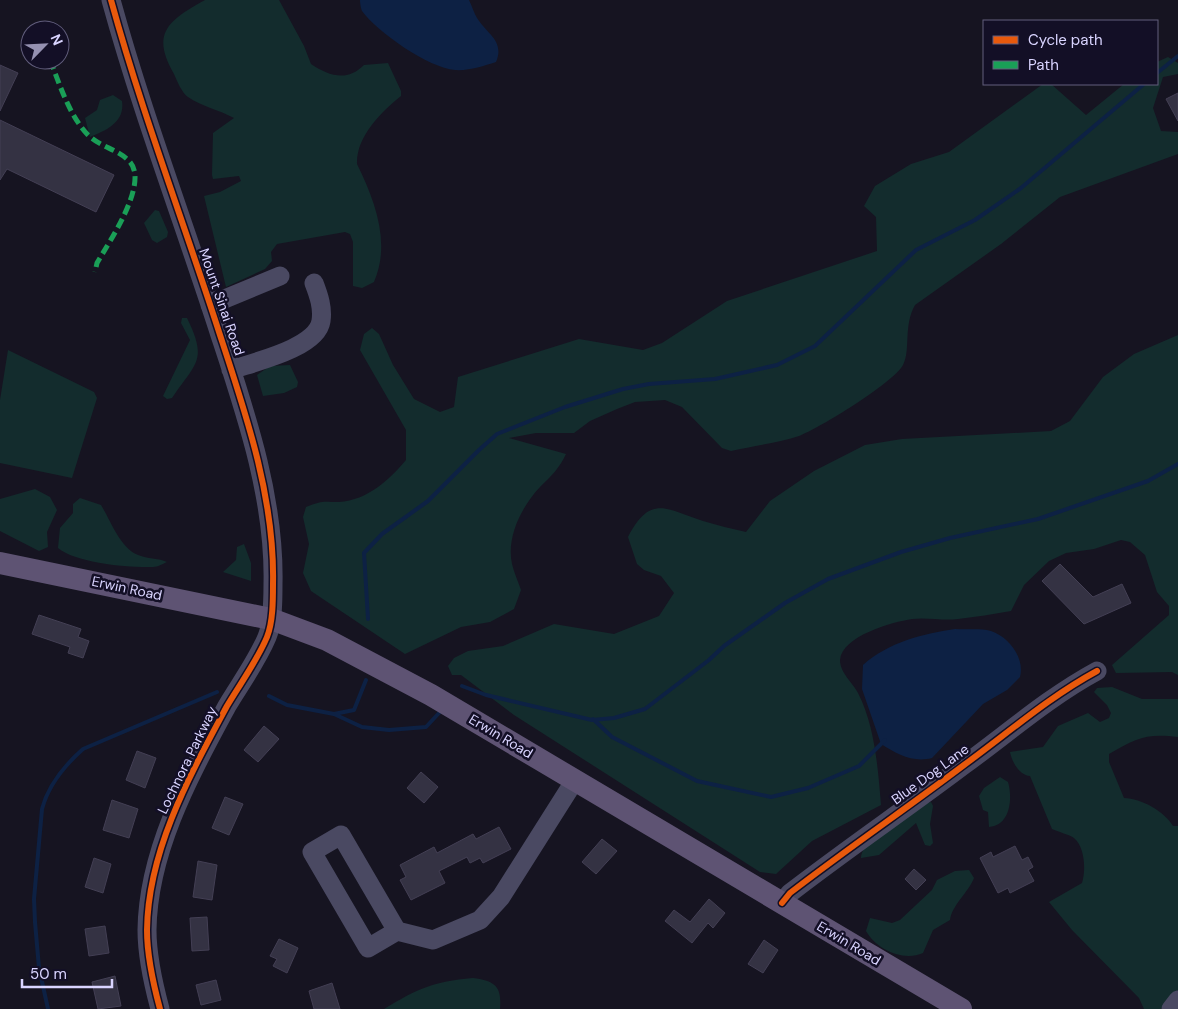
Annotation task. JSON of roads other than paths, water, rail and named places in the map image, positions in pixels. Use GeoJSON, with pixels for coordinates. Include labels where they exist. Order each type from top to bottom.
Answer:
{"type":"FeatureCollection","features":[{"type":"Feature","properties":{"kind":"main road","name":"Erwin Road"},"geometry":{"type":"LineString","coordinates":[[0,563],[271,619],[309,632],[387,671],[575,780],[960,1009]]}},
{"type":"Feature","properties":{"kind":"street","name":"Mount Sinai Road"},"geometry":{"type":"LineString","coordinates":[[111,0],[168,183],[210,305],[251,436],[268,510],[273,575],[271,619]]}},
{"type":"Feature","properties":{"kind":"street"},"geometry":{"type":"LineString","coordinates":[[210,305],[280,276]]}},
{"type":"Feature","properties":{"kind":"street"},"geometry":{"type":"LineString","coordinates":[[231,370],[299,346],[313,336],[321,323],[321,304],[314,283]]}},
{"type":"Feature","properties":{"kind":"street","name":"Lochnora Parkway"},"geometry":{"type":"LineString","coordinates":[[160,1009],[149,958],[147,932],[151,887],[159,856],[168,828],[197,761],[268,636],[271,619]]}},
{"type":"Feature","properties":{"kind":"street","name":"Blue Dog Lane"},"geometry":{"type":"LineString","coordinates":[[782,903],[790,892],[857,841],[965,765],[1057,695],[1097,671]]}},
{"type":"Feature","properties":{"kind":"street"},"geometry":{"type":"LineString","coordinates":[[397,931],[341,835],[312,852],[368,948],[397,931],[433,940],[480,920],[501,897],[575,780]]}},
{"type":"Feature","properties":{"kind":"street"},"geometry":{"type":"LineString","coordinates":[[1170,1009],[1178,1000]]}},
{"type":"Feature","properties":{"kind":"water"},"geometry":{"type":"Polygon","coordinates":[[[360,0],[469,0],[477,18],[497,43],[498,55],[496,62],[476,68],[460,70],[444,68],[432,63],[404,48],[379,29],[362,11],[360,0]]]}},
{"type":"Feature","properties":{"kind":"water"},"geometry":{"type":"Polygon","coordinates":[[[955,629],[987,630],[1004,638],[1018,656],[1021,670],[1020,677],[1007,690],[983,704],[932,758],[918,759],[899,754],[881,744],[862,689],[863,665],[884,650],[906,640],[955,629]]]}},
{"type":"Feature","properties":{"kind":"waterway"},"geometry":{"type":"LineString","coordinates":[[1158,72],[1178,56]]}},
{"type":"Feature","properties":{"kind":"waterway"},"geometry":{"type":"LineString","coordinates":[[368,619],[364,553],[382,534],[428,501],[497,434],[565,407],[623,389],[649,384],[715,379],[777,365],[815,346],[916,250],[975,220],[1021,188],[1143,85]]}},
{"type":"Feature","properties":{"kind":"waterway"},"geometry":{"type":"LineString","coordinates":[[462,686],[486,695],[592,720],[614,718],[645,709],[709,660],[724,646],[785,603],[828,579],[901,552],[950,538],[1038,519],[1148,481],[1178,464]]}},
{"type":"Feature","properties":{"kind":"waterway"},"geometry":{"type":"LineString","coordinates":[[334,714],[354,710],[366,680]]}},
{"type":"Feature","properties":{"kind":"waterway"},"geometry":{"type":"LineString","coordinates":[[48,1009],[39,968],[34,899],[42,809],[48,792],[64,769],[83,749],[217,692]]}},
{"type":"Feature","properties":{"kind":"waterway"},"geometry":{"type":"LineString","coordinates":[[269,696],[287,705],[334,714],[362,727],[389,730],[426,727],[439,713]]}},
{"type":"Feature","properties":{"kind":"waterway"},"geometry":{"type":"LineString","coordinates":[[593,719],[612,737],[697,781],[771,797],[808,788],[859,766],[885,740]]}}]}
